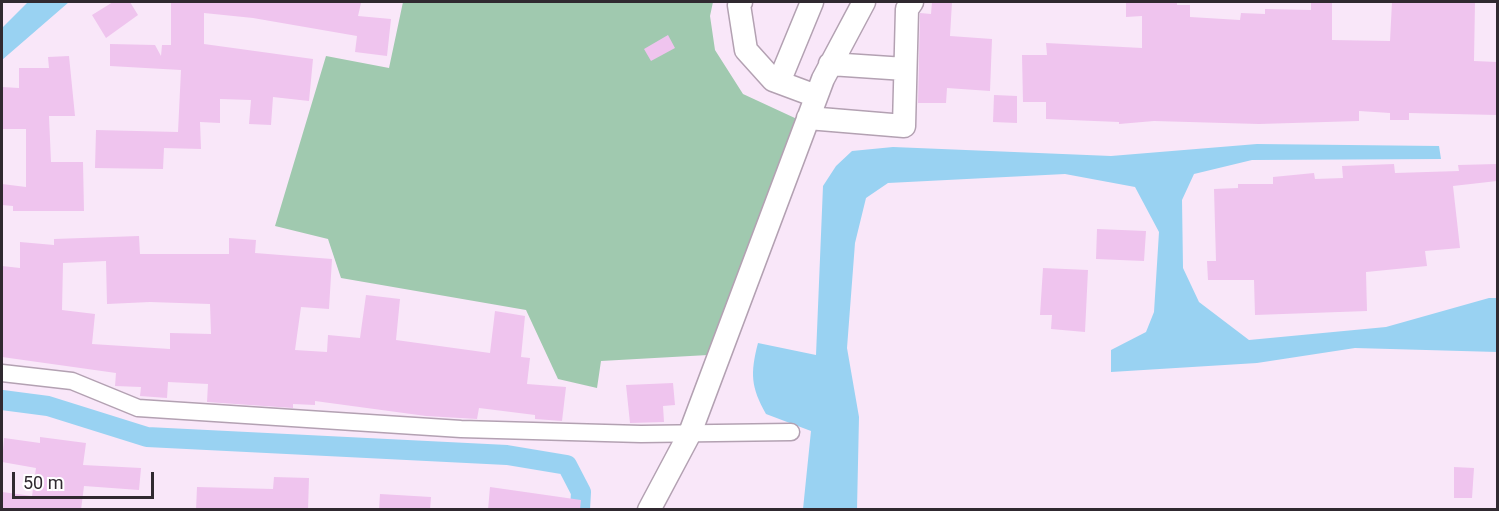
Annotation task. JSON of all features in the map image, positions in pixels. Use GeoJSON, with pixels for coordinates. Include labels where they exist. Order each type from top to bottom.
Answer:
{"type":"FeatureCollection","features":[{"type":"Feature","properties":{"kind":"street"},"geometry":{"type":"LineString","coordinates":[[741,2],[739,5],[746,50],[773,80],[816,96]]}},
{"type":"Feature","properties":{"kind":"street"},"geometry":{"type":"LineString","coordinates":[[779,82],[812,2]]}},
{"type":"Feature","properties":{"kind":"street"},"geometry":{"type":"LineString","coordinates":[[649,510],[690,433],[816,96],[830,64],[864,2]]}},
{"type":"Feature","properties":{"kind":"street"},"geometry":{"type":"LineString","coordinates":[[808,118],[904,126],[907,9],[912,2]]}},
{"type":"Feature","properties":{"kind":"street"},"geometry":{"type":"LineString","coordinates":[[830,64],[905,69]]}},
{"type":"Feature","properties":{"kind":"street"},"geometry":{"type":"LineString","coordinates":[[2,373],[72,381],[138,408],[461,429],[690,433],[791,432]]}},
{"type":"Feature","properties":{"kind":"green space"},"geometry":{"type":"Polygon","coordinates":[[[403,2],[713,2],[710,16],[715,50],[743,94],[797,119],[708,355],[601,361],[597,388],[558,379],[526,310],[341,278],[328,239],[275,226],[326,56],[389,68],[403,2]]]}},
{"type":"Feature","properties":{"kind":"water"},"geometry":{"type":"Polygon","coordinates":[[[28,2],[69,2],[2,60],[2,28],[28,2]]]}},
{"type":"Feature","properties":{"kind":"water"},"geometry":{"type":"Polygon","coordinates":[[[1257,144],[1439,146],[1441,159],[1252,160],[1194,174],[1182,200],[1183,268],[1199,302],[1249,340],[1386,327],[1489,298],[1497,298],[1497,352],[1355,348],[1257,363],[1111,372],[1111,350],[1146,332],[1154,312],[1159,232],[1135,187],[1065,174],[888,183],[866,198],[855,243],[847,348],[859,417],[857,509],[803,509],[811,431],[766,414],[757,396],[753,380],[754,363],[758,343],[816,355],[823,186],[836,166],[852,151],[893,147],[1111,156],[1257,144]]]}},
{"type":"Feature","properties":{"kind":"building"},"geometry":{"type":"Polygon","coordinates":[[[113,2],[130,2],[138,15],[106,38],[92,15],[113,2]]]}},
{"type":"Feature","properties":{"kind":"building"},"geometry":{"type":"Polygon","coordinates":[[[171,2],[361,3],[358,16],[391,19],[387,56],[355,52],[357,36],[253,18],[204,13],[204,44],[313,59],[309,101],[273,97],[271,125],[249,124],[251,100],[220,99],[220,123],[200,122],[201,149],[164,148],[163,169],[95,168],[96,130],[178,132],[181,70],[110,66],[110,44],[155,45],[161,56],[162,45],[171,45],[171,2]]]}},
{"type":"Feature","properties":{"kind":"building"},"geometry":{"type":"Polygon","coordinates":[[[932,2],[952,2],[950,36],[992,39],[990,91],[947,88],[946,103],[918,103],[920,13],[931,14],[932,2]]]}},
{"type":"Feature","properties":{"kind":"building"},"geometry":{"type":"Polygon","coordinates":[[[1126,2],[1177,2],[1177,5],[1190,5],[1190,17],[1240,20],[1241,13],[1265,14],[1265,9],[1311,10],[1311,2],[1332,2],[1332,40],[1390,41],[1392,2],[1475,2],[1474,61],[1497,62],[1497,115],[1409,113],[1409,120],[1390,120],[1390,113],[1359,111],[1359,121],[1259,124],[1154,121],[1119,124],[1119,122],[1046,119],[1046,102],[1023,102],[1022,55],[1047,55],[1046,43],[1142,48],[1142,16],[1126,17],[1126,2]]]}},
{"type":"Feature","properties":{"kind":"building"},"geometry":{"type":"Polygon","coordinates":[[[668,35],[675,48],[651,61],[644,49],[668,35]]]}},
{"type":"Feature","properties":{"kind":"building"},"geometry":{"type":"Polygon","coordinates":[[[69,56],[75,116],[49,116],[51,162],[83,162],[84,211],[13,211],[13,206],[2,205],[2,184],[26,187],[26,129],[2,129],[2,87],[19,88],[19,68],[49,68],[48,57],[69,56]]]}},
{"type":"Feature","properties":{"kind":"building"},"geometry":{"type":"Polygon","coordinates":[[[994,95],[1017,96],[1017,123],[993,122],[994,95]]]}},
{"type":"Feature","properties":{"kind":"building"},"geometry":{"type":"Polygon","coordinates":[[[1394,164],[1395,173],[1459,171],[1458,165],[1497,164],[1497,181],[1453,186],[1460,248],[1425,251],[1427,266],[1366,272],[1367,311],[1255,315],[1254,280],[1208,280],[1207,261],[1216,261],[1214,189],[1238,188],[1238,184],[1273,184],[1273,177],[1314,173],[1315,179],[1343,178],[1342,166],[1394,164]]]}},
{"type":"Feature","properties":{"kind":"building"},"geometry":{"type":"Polygon","coordinates":[[[1097,229],[1146,231],[1144,261],[1096,259],[1097,229]]]}},
{"type":"Feature","properties":{"kind":"building"},"geometry":{"type":"Polygon","coordinates":[[[139,236],[140,254],[229,254],[229,238],[256,240],[255,253],[332,259],[329,309],[301,307],[295,350],[327,352],[328,335],[360,338],[366,295],[400,299],[396,340],[490,353],[495,311],[525,316],[521,357],[530,358],[527,384],[566,387],[562,421],[535,419],[535,415],[479,408],[477,419],[426,416],[315,401],[315,405],[293,404],[293,408],[207,402],[208,384],[168,382],[167,398],[140,396],[141,387],[115,386],[116,373],[2,357],[2,266],[20,268],[20,242],[54,245],[54,239],[139,236]],[[106,261],[63,263],[62,310],[95,314],[92,344],[170,349],[170,333],[211,334],[210,304],[150,302],[107,304],[106,261]]]}},
{"type":"Feature","properties":{"kind":"building"},"geometry":{"type":"Polygon","coordinates":[[[1043,268],[1088,270],[1085,332],[1051,329],[1052,315],[1040,315],[1043,268]]]}},
{"type":"Feature","properties":{"kind":"building"},"geometry":{"type":"Polygon","coordinates":[[[673,383],[675,405],[663,406],[664,422],[630,423],[626,385],[673,383]]]}},
{"type":"Feature","properties":{"kind":"building"},"geometry":{"type":"Polygon","coordinates":[[[40,437],[86,443],[83,465],[141,468],[139,490],[84,486],[81,510],[2,510],[2,492],[32,496],[36,468],[2,462],[4,438],[40,443],[40,437]]]}},
{"type":"Feature","properties":{"kind":"building"},"geometry":{"type":"Polygon","coordinates":[[[1454,467],[1474,468],[1472,498],[1454,498],[1454,467]]]}},
{"type":"Feature","properties":{"kind":"building"},"geometry":{"type":"Polygon","coordinates":[[[274,477],[309,478],[308,510],[196,510],[197,487],[273,489],[274,477]]]}},
{"type":"Feature","properties":{"kind":"building"},"geometry":{"type":"Polygon","coordinates":[[[490,487],[581,500],[580,510],[488,510],[490,487]]]}},
{"type":"Feature","properties":{"kind":"building"},"geometry":{"type":"Polygon","coordinates":[[[380,494],[431,497],[430,510],[379,510],[380,494]]]}},
{"type":"Feature","properties":{"kind":"waterway"},"geometry":{"type":"LineString","coordinates":[[2,400],[48,406],[147,437],[507,455],[567,465],[581,492],[580,510]]}}]}
